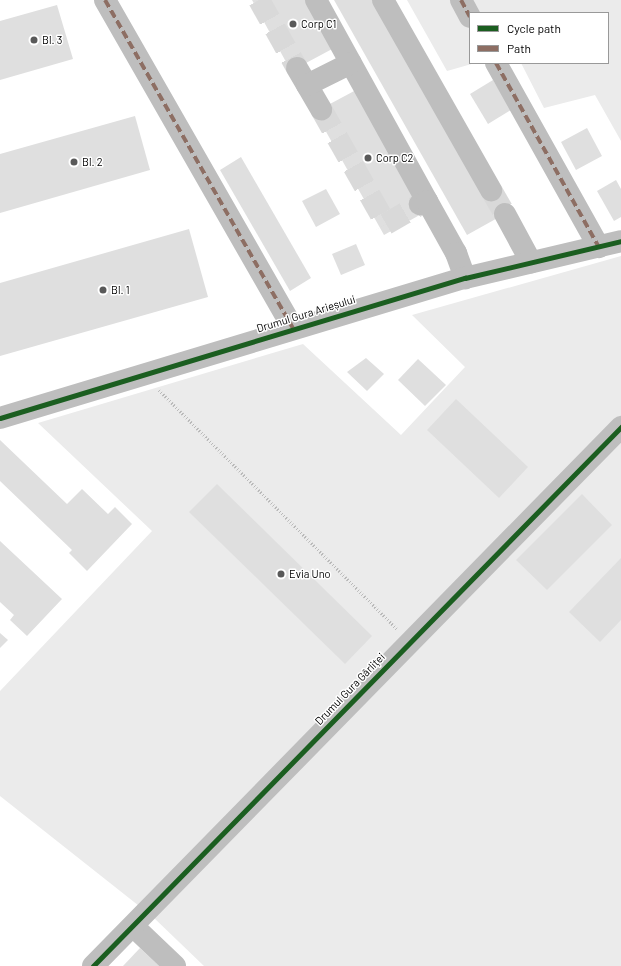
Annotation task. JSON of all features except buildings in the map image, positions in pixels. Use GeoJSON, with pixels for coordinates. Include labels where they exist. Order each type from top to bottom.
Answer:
{"type":"FeatureCollection","features":[{"type":"Feature","properties":{"kind":"street"},"geometry":{"type":"LineString","coordinates":[[105,0],[293,328]]}},
{"type":"Feature","properties":{"kind":"street"},"geometry":{"type":"LineString","coordinates":[[316,0],[424,202],[456,253],[465,278]]}},
{"type":"Feature","properties":{"kind":"street"},"geometry":{"type":"LineString","coordinates":[[383,0],[491,190]]}},
{"type":"Feature","properties":{"kind":"street"},"geometry":{"type":"LineString","coordinates":[[461,0],[469,14]]}},
{"type":"Feature","properties":{"kind":"street"},"geometry":{"type":"LineString","coordinates":[[321,109],[302,77],[351,63]]}},
{"type":"Feature","properties":{"kind":"street"},"geometry":{"type":"LineString","coordinates":[[497,64],[599,246]]}},
{"type":"Feature","properties":{"kind":"street"},"geometry":{"type":"LineString","coordinates":[[505,214],[531,262]]}},
{"type":"Feature","properties":{"kind":"street","name":"Drumul Gura Arieșului"},"geometry":{"type":"LineString","coordinates":[[0,418],[293,328],[465,278],[621,241]]}},
{"type":"Feature","properties":{"kind":"street","name":"Drumul Gura Gârliței"},"geometry":{"type":"LineString","coordinates":[[94,966],[621,428]]}},
{"type":"Feature","properties":{"kind":"street"},"geometry":{"type":"LineString","coordinates":[[133,926],[175,966]]}},
{"type":"Feature","properties":{"kind":"path"},"geometry":{"type":"LineString","coordinates":[[156,371],[161,383],[154,385],[410,642]]}},
{"type":"Feature","properties":{"kind":"shaded area"},"geometry":{"type":"Polygon","coordinates":[[[407,0],[621,0],[621,141],[595,95],[544,108],[522,64],[609,64],[609,12],[469,12],[469,64],[472,64],[447,71],[407,0]]]}},
{"type":"Feature","properties":{"kind":"shaded area"},"geometry":{"type":"Polygon","coordinates":[[[621,256],[621,966],[204,966],[153,917],[0,796],[0,691],[152,531],[38,423],[303,344],[401,435],[465,367],[412,315],[621,256]]]}},
{"type":"Feature","properties":{"kind":"tunnel"},"geometry":{"type":"LineString","coordinates":[[259,0],[297,68]]}},
{"type":"Feature","properties":{"kind":"tunnel"},"geometry":{"type":"LineString","coordinates":[[321,109],[386,224],[420,204]]}},
{"type":"Feature","properties":{"kind":"tunnel"},"geometry":{"type":"LineString","coordinates":[[491,190],[505,214]]}},
{"type":"Feature","properties":{"kind":"marked path"},"geometry":{"type":"LineString","coordinates":[[105,0],[293,328]]}},
{"type":"Feature","properties":{"kind":"marked path"},"geometry":{"type":"LineString","coordinates":[[461,0],[469,15]]}},
{"type":"Feature","properties":{"kind":"marked path"},"geometry":{"type":"LineString","coordinates":[[497,64],[599,247]]}},
{"type":"Feature","properties":{"kind":"cycle path"},"geometry":{"type":"LineString","coordinates":[[0,418],[465,278],[621,241]]}},
{"type":"Feature","properties":{"kind":"cycle path"},"geometry":{"type":"LineString","coordinates":[[93,966],[621,427]]}},
{"type":"Feature","properties":{"kind":"place","name":"Corp C1"},"geometry":{"type":"Point","coordinates":[293,24]}},
{"type":"Feature","properties":{"kind":"place","name":"Bl. 3"},"geometry":{"type":"Point","coordinates":[34,40]}},
{"type":"Feature","properties":{"kind":"place","name":"Corp C2"},"geometry":{"type":"Point","coordinates":[368,158]}},
{"type":"Feature","properties":{"kind":"place","name":"Bl. 2"},"geometry":{"type":"Point","coordinates":[74,162]}},
{"type":"Feature","properties":{"kind":"place","name":"Bl. 1"},"geometry":{"type":"Point","coordinates":[103,290]}},
{"type":"Feature","properties":{"kind":"place","name":"Evia Uno"},"geometry":{"type":"Point","coordinates":[281,574]}}]}
